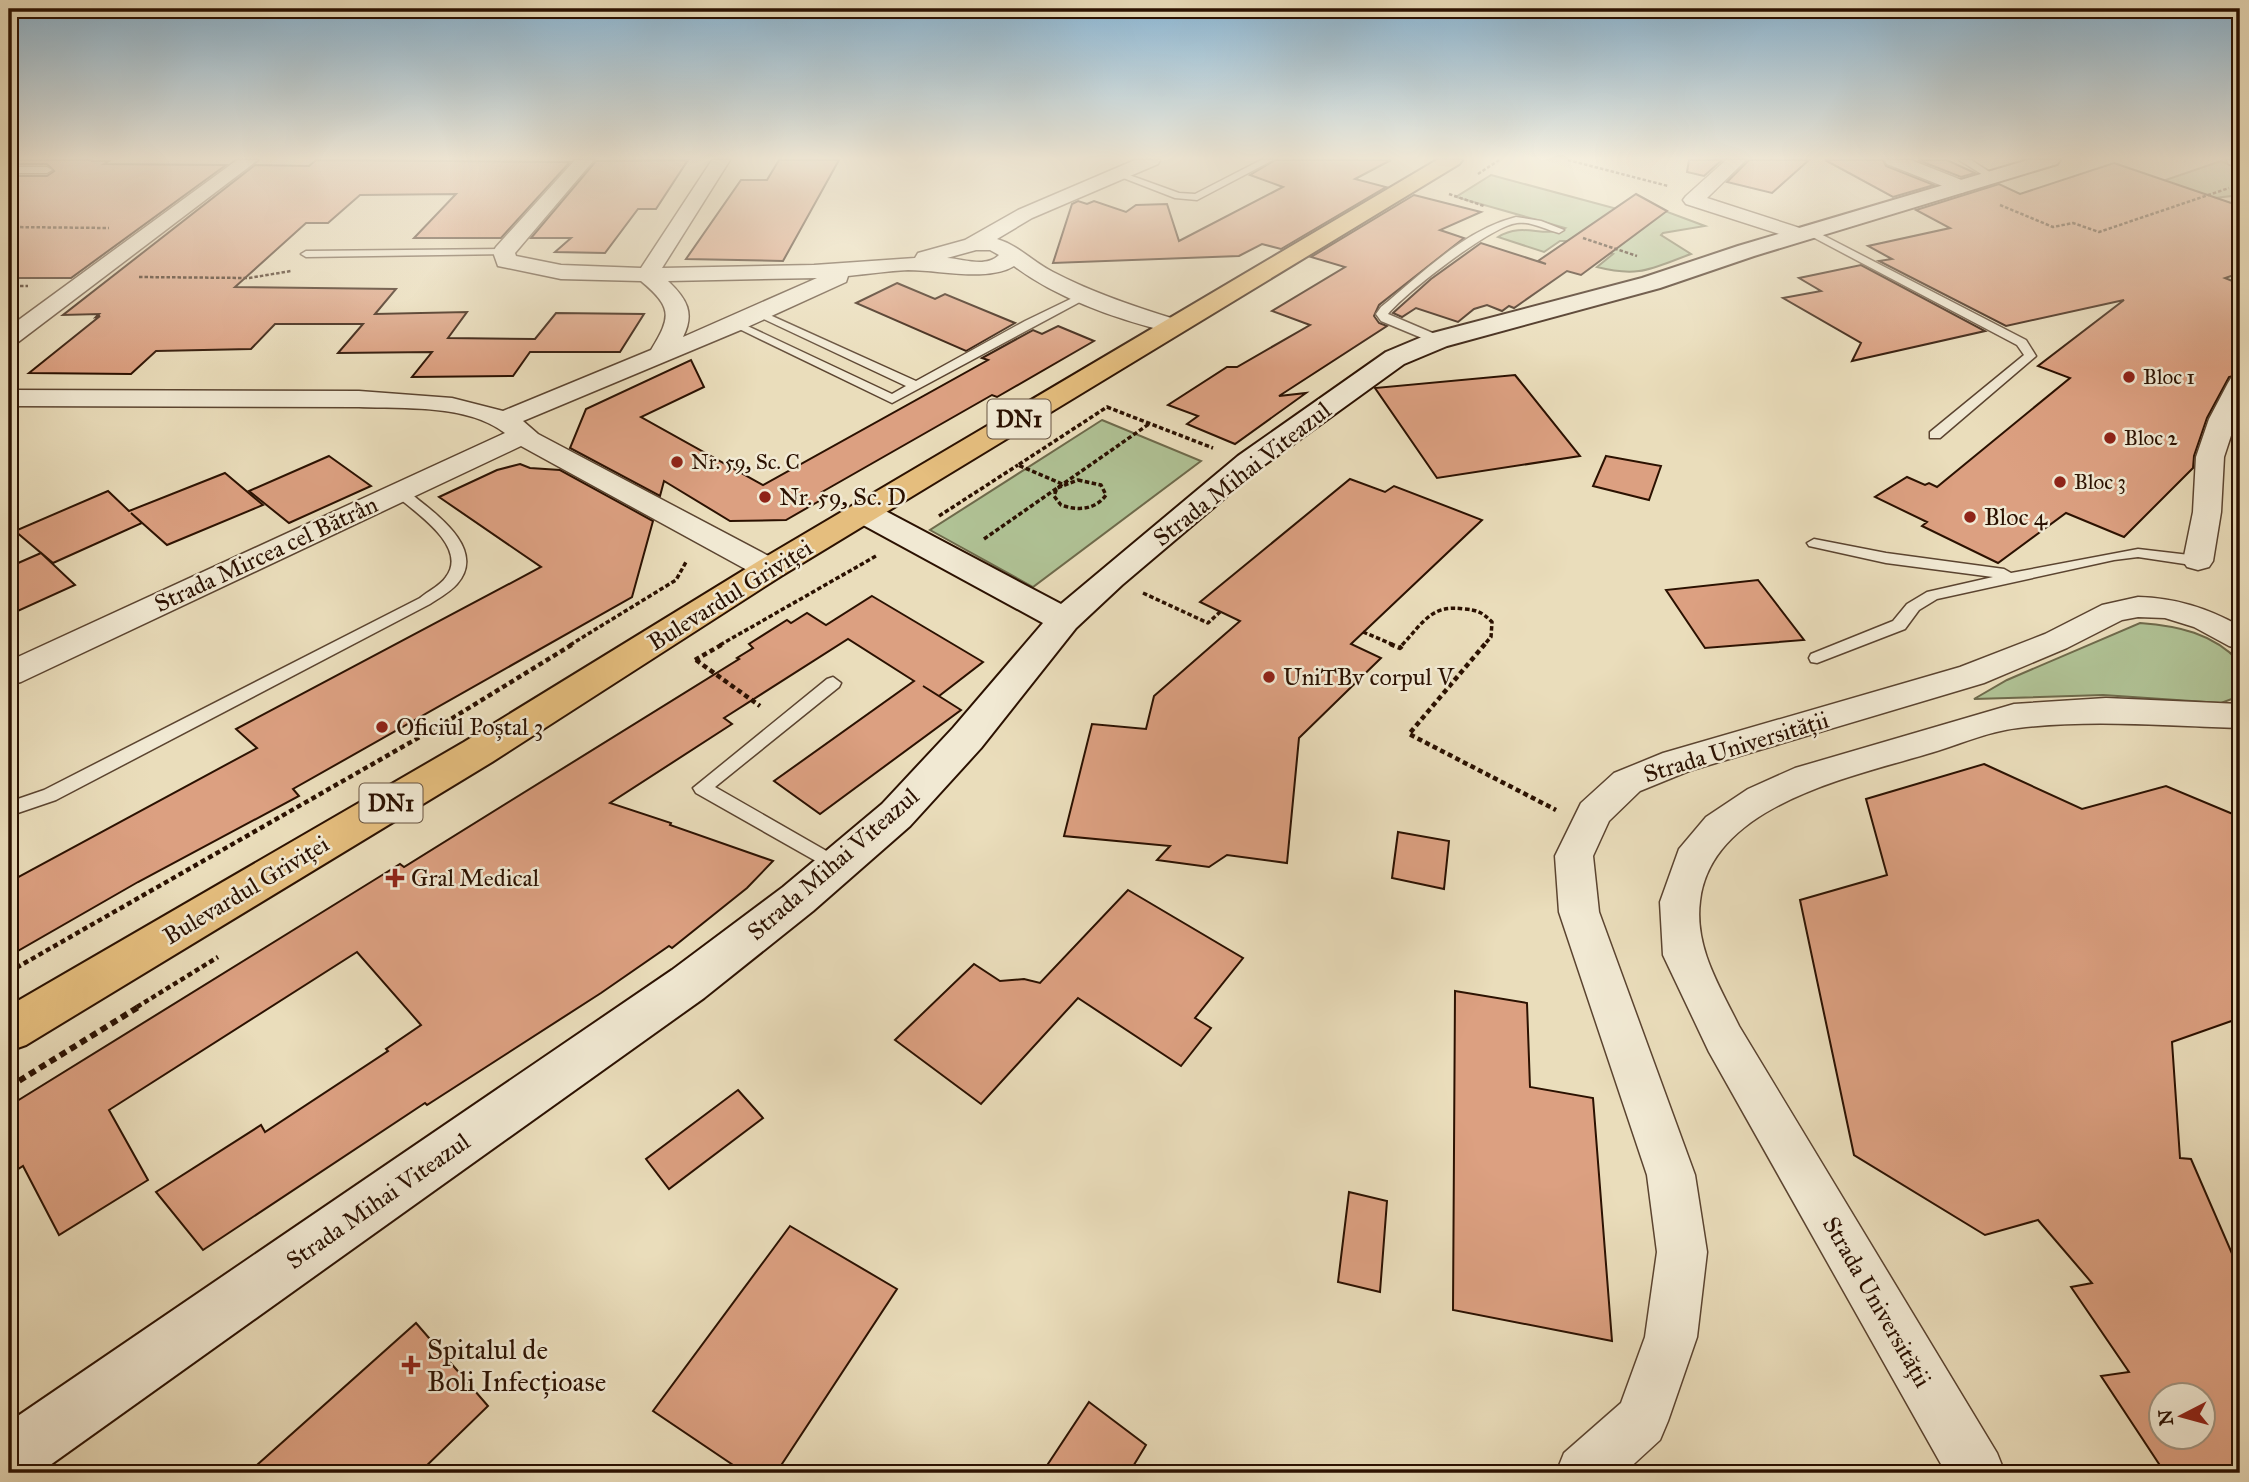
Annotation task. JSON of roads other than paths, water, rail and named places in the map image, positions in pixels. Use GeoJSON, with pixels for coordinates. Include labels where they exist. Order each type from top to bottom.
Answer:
{"type":"FeatureCollection","features":[{"type":"Feature","properties":{"kind":"main road","name":"Bulevardul Griviței"},"geometry":{"type":"LineString","coordinates":[[9,1030],[478,752],[769,569],[1336,229]]}},
{"type":"Feature","properties":{"kind":"street"},"geometry":{"type":"LineString","coordinates":[[9,338],[157,229]]}},
{"type":"Feature","properties":{"kind":"street"},"geometry":{"type":"LineString","coordinates":[[523,229],[503,252],[506,261],[561,272],[648,275],[857,270],[908,264],[962,253],[989,244],[1007,251],[1046,278]]}},
{"type":"Feature","properties":{"kind":"street"},"geometry":{"type":"LineString","coordinates":[[648,275],[677,229]]}},
{"type":"Feature","properties":{"kind":"street"},"geometry":{"type":"LineString","coordinates":[[962,253],[1001,229]]}},
{"type":"Feature","properties":{"kind":"street"},"geometry":{"type":"LineString","coordinates":[[990,268],[1007,261],[1007,251],[1018,229]]}},
{"type":"Feature","properties":{"kind":"street"},"geometry":{"type":"LineString","coordinates":[[1791,229],[1807,234]]}},
{"type":"Feature","properties":{"kind":"street","name":"Strada Mihai Viteazul"},"geometry":{"type":"LineString","coordinates":[[9,1458],[688,984],[837,866],[896,815],[967,738],[1063,620],[1249,462],[1395,358],[1438,340],[1682,272],[1823,229]]}},
{"type":"Feature","properties":{"kind":"street"},"geometry":{"type":"LineString","coordinates":[[962,253],[970,269],[990,268],[1046,278],[1173,326]]}},
{"type":"Feature","properties":{"kind":"street","name":"Strada Mircea cel Bătrân"},"geometry":{"type":"LineString","coordinates":[[9,674],[400,492],[514,428],[660,355],[857,270]]}},
{"type":"Feature","properties":{"kind":"street"},"geometry":{"type":"LineString","coordinates":[[648,275],[678,303],[680,316],[677,329],[660,355]]}},
{"type":"Feature","properties":{"kind":"street"},"geometry":{"type":"LineString","coordinates":[[2198,561],[2207,512],[2210,457],[2221,419],[2240,383]]}},
{"type":"Feature","properties":{"kind":"street"},"geometry":{"type":"LineString","coordinates":[[9,398],[412,401],[481,413],[514,428],[769,569]]}},
{"type":"Feature","properties":{"kind":"street"},"geometry":{"type":"LineString","coordinates":[[865,513],[1063,620]]}},
{"type":"Feature","properties":{"kind":"street","name":"Strada Universității"},"geometry":{"type":"LineString","coordinates":[[1584,1473],[1641,1421],[1671,1337],[1682,1252],[1671,1175],[1579,912],[1574,856],[1594,813],[1627,782],[1676,762],[1972,675],[2056,641],[2113,612],[2138,607],[2168,608],[2205,620],[2240,639]]}},
{"type":"Feature","properties":{"kind":"street","name":"Strada Universității"},"geometry":{"type":"LineString","coordinates":[[1977,1473],[1724,1039],[1684,956],[1680,902],[1693,860],[1719,827],[1761,799],[1808,777],[2014,716],[2106,710],[2240,716]]}},
{"type":"Feature","properties":{"kind":"lane"},"geometry":{"type":"LineString","coordinates":[[1438,340],[1385,319],[1381,314],[1476,239],[1495,229]]}},
{"type":"Feature","properties":{"kind":"lane"},"geometry":{"type":"LineString","coordinates":[[1807,234],[2022,343],[2030,356],[1935,435]]}},
{"type":"Feature","properties":{"kind":"lane"},"geometry":{"type":"LineString","coordinates":[[306,254],[503,252]]}},
{"type":"Feature","properties":{"kind":"lane"},"geometry":{"type":"LineString","coordinates":[[735,324],[892,399],[1087,294]]}},
{"type":"Feature","properties":{"kind":"lane"},"geometry":{"type":"LineString","coordinates":[[757,313],[917,386]]}},
{"type":"Feature","properties":{"kind":"lane"},"geometry":{"type":"LineString","coordinates":[[9,809],[50,795],[413,607],[455,578],[462,559],[457,543],[400,492]]}},
{"type":"Feature","properties":{"kind":"lane"},"geometry":{"type":"LineString","coordinates":[[1814,543],[1886,558],[2018,576]]}},
{"type":"Feature","properties":{"kind":"lane"},"geometry":{"type":"LineString","coordinates":[[1817,657],[1899,625],[1913,607],[1933,595],[2137,554],[2198,561]]}},
{"type":"Feature","properties":{"kind":"lane"},"geometry":{"type":"LineString","coordinates":[[833,683],[702,788],[837,866]]}},
{"type":"Feature","properties":{"kind":"place","name":"Bloc 1"},"geometry":{"type":"Point","coordinates":[2129,377]}},
{"type":"Feature","properties":{"kind":"place","name":"Bloc 2"},"geometry":{"type":"Point","coordinates":[2110,438]}},
{"type":"Feature","properties":{"kind":"place","name":"Nr. 59, Sc. C"},"geometry":{"type":"Point","coordinates":[677,462]}},
{"type":"Feature","properties":{"kind":"place","name":"Bloc 3"},"geometry":{"type":"Point","coordinates":[2060,482]}},
{"type":"Feature","properties":{"kind":"place","name":"Nr. 59, Sc. D"},"geometry":{"type":"Point","coordinates":[765,497]}},
{"type":"Feature","properties":{"kind":"place","name":"Bloc 4"},"geometry":{"type":"Point","coordinates":[1970,517]}},
{"type":"Feature","properties":{"kind":"place","name":"UniTBv corpul V"},"geometry":{"type":"Point","coordinates":[1269,677]}},
{"type":"Feature","properties":{"kind":"place","name":"Oficiul Poștal 3"},"geometry":{"type":"Point","coordinates":[382,727]}},
{"type":"Feature","properties":{"kind":"place","name":"Gral Medical"},"geometry":{"type":"Point","coordinates":[395,878]}},
{"type":"Feature","properties":{"kind":"place","name":"Spitalul de Boli Infecțioase"},"geometry":{"type":"Point","coordinates":[411,1365]}}]}
